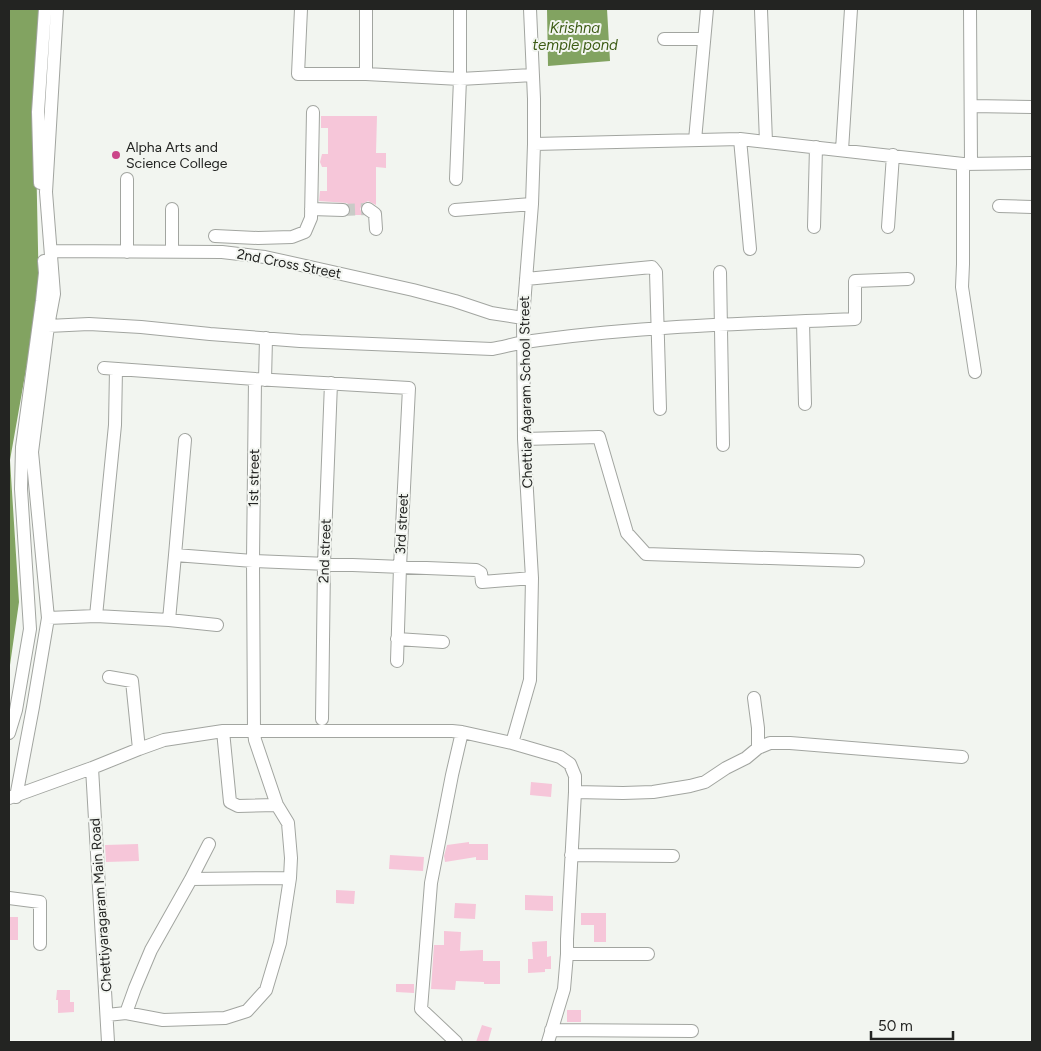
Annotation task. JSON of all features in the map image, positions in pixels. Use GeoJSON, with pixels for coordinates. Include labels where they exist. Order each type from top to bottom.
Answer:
{"type":"FeatureCollection","features":[{"type":"Feature","properties":{"kind":"street"},"geometry":{"type":"LineString","coordinates":[[9,733],[16,710],[30,629],[21,489],[22,447],[44,273],[38,112],[45,9]]}},
{"type":"Feature","properties":{"kind":"street"},"geometry":{"type":"LineString","coordinates":[[12,797],[33,707],[48,618],[32,452],[48,326],[54,294],[46,192],[57,9]]}},
{"type":"Feature","properties":{"kind":"street"},"geometry":{"type":"LineString","coordinates":[[301,9],[298,74],[366,74],[460,80],[533,75]]}},
{"type":"Feature","properties":{"kind":"street"},"geometry":{"type":"LineString","coordinates":[[366,9],[366,74]]}},
{"type":"Feature","properties":{"kind":"street"},"geometry":{"type":"LineString","coordinates":[[456,179],[460,80],[460,9]]}},
{"type":"Feature","properties":{"kind":"street","name":"Chettiar Agaram School Street"},"geometry":{"type":"LineString","coordinates":[[512,743],[530,680],[532,578],[524,439],[523,318],[532,204],[534,144],[530,9]]}},
{"type":"Feature","properties":{"kind":"street"},"geometry":{"type":"LineString","coordinates":[[695,140],[707,9]]}},
{"type":"Feature","properties":{"kind":"street"},"geometry":{"type":"LineString","coordinates":[[842,150],[851,9]]}},
{"type":"Feature","properties":{"kind":"street"},"geometry":{"type":"LineString","coordinates":[[970,9],[971,106],[962,287],[975,372]]}},
{"type":"Feature","properties":{"kind":"street"},"geometry":{"type":"LineString","coordinates":[[761,10],[766,142]]}},
{"type":"Feature","properties":{"kind":"street"},"geometry":{"type":"LineString","coordinates":[[664,39],[704,39]]}},
{"type":"Feature","properties":{"kind":"street"},"geometry":{"type":"LineString","coordinates":[[971,106],[1032,107]]}},
{"type":"Feature","properties":{"kind":"street"},"geometry":{"type":"LineString","coordinates":[[215,236],[276,238],[292,237],[305,232],[311,218],[313,112]]}},
{"type":"Feature","properties":{"kind":"street"},"geometry":{"type":"LineString","coordinates":[[740,139],[750,249]]}},
{"type":"Feature","properties":{"kind":"street"},"geometry":{"type":"LineString","coordinates":[[534,144],[740,139],[967,163],[1032,164]]}},
{"type":"Feature","properties":{"kind":"street"},"geometry":{"type":"LineString","coordinates":[[814,227],[816,147]]}},
{"type":"Feature","properties":{"kind":"street"},"geometry":{"type":"LineString","coordinates":[[888,227],[893,155]]}},
{"type":"Feature","properties":{"kind":"street"},"geometry":{"type":"LineString","coordinates":[[127,179],[127,252]]}},
{"type":"Feature","properties":{"kind":"street"},"geometry":{"type":"LineString","coordinates":[[455,210],[532,204]]}},
{"type":"Feature","properties":{"kind":"street"},"geometry":{"type":"LineString","coordinates":[[999,206],[1032,207]]}},
{"type":"Feature","properties":{"kind":"street"},"geometry":{"type":"LineString","coordinates":[[172,209],[172,252]]}},
{"type":"Feature","properties":{"kind":"street"},"geometry":{"type":"LineString","coordinates":[[311,209],[343,210]]}},
{"type":"Feature","properties":{"kind":"street"},"geometry":{"type":"LineString","coordinates":[[368,210],[375,214],[376,229]]}},
{"type":"Feature","properties":{"kind":"street"},"geometry":{"type":"LineString","coordinates":[[265,257],[276,238]]}},
{"type":"Feature","properties":{"kind":"street","name":"2nd Cross Street"},"geometry":{"type":"LineString","coordinates":[[51,251],[222,252],[265,257],[413,290],[491,312],[523,318]]}},
{"type":"Feature","properties":{"kind":"street"},"geometry":{"type":"LineString","coordinates":[[526,278],[652,267],[656,272],[660,409]]}},
{"type":"Feature","properties":{"kind":"street"},"geometry":{"type":"LineString","coordinates":[[720,272],[722,445]]}},
{"type":"Feature","properties":{"kind":"street"},"geometry":{"type":"LineString","coordinates":[[48,326],[89,324],[300,341],[492,349],[523,342],[658,328],[855,319],[855,281],[908,279]]}},
{"type":"Feature","properties":{"kind":"street"},"geometry":{"type":"LineString","coordinates":[[803,322],[805,404]]}},
{"type":"Feature","properties":{"kind":"street","name":"1st street"},"geometry":{"type":"LineString","coordinates":[[108,1015],[126,1013],[163,1020],[225,1018],[247,1011],[266,990],[280,943],[290,878],[291,858],[288,823],[277,805],[254,732],[253,561],[260,379],[266,338]]}},
{"type":"Feature","properties":{"kind":"street"},"geometry":{"type":"LineString","coordinates":[[96,616],[115,425],[110,368],[331,383]]}},
{"type":"Feature","properties":{"kind":"street","name":"3rd street"},"geometry":{"type":"LineString","coordinates":[[331,383],[409,388],[397,661]]}},
{"type":"Feature","properties":{"kind":"street","name":"2nd street"},"geometry":{"type":"LineString","coordinates":[[322,719],[324,564],[331,383]]}},
{"type":"Feature","properties":{"kind":"street"},"geometry":{"type":"LineString","coordinates":[[524,439],[599,437],[627,533],[646,554],[858,561]]}},
{"type":"Feature","properties":{"kind":"street"},"geometry":{"type":"LineString","coordinates":[[169,620],[185,440]]}},
{"type":"Feature","properties":{"kind":"street"},"geometry":{"type":"LineString","coordinates":[[175,555],[253,561],[476,570],[481,573],[482,582],[532,578]]}},
{"type":"Feature","properties":{"kind":"street"},"geometry":{"type":"LineString","coordinates":[[48,618],[96,616],[217,625]]}},
{"type":"Feature","properties":{"kind":"street"},"geometry":{"type":"LineString","coordinates":[[397,639],[443,642]]}},
{"type":"Feature","properties":{"kind":"street"},"geometry":{"type":"LineString","coordinates":[[109,677],[132,681],[139,749]]}},
{"type":"Feature","properties":{"kind":"street"},"geometry":{"type":"LineString","coordinates":[[754,698],[758,728],[758,748]]}},
{"type":"Feature","properties":{"kind":"street"},"geometry":{"type":"LineString","coordinates":[[12,797],[164,740],[223,732],[452,730],[512,743],[560,757],[570,764],[575,776],[575,792],[567,939],[568,954],[564,989],[550,1036],[692,1031]]}},
{"type":"Feature","properties":{"kind":"street"},"geometry":{"type":"LineString","coordinates":[[223,732],[230,802],[238,806],[277,805]]}},
{"type":"Feature","properties":{"kind":"street"},"geometry":{"type":"LineString","coordinates":[[456,1042],[421,1009],[431,883],[462,732]]}},
{"type":"Feature","properties":{"kind":"street"},"geometry":{"type":"LineString","coordinates":[[575,792],[653,792],[690,786],[705,782],[746,758],[758,748],[770,743],[962,757]]}},
{"type":"Feature","properties":{"kind":"street","name":"Chettiyaragaram Main Road"},"geometry":{"type":"LineString","coordinates":[[92,768],[108,1015],[108,1042]]}},
{"type":"Feature","properties":{"kind":"street"},"geometry":{"type":"LineString","coordinates":[[126,1013],[152,950],[209,844]]}},
{"type":"Feature","properties":{"kind":"street"},"geometry":{"type":"LineString","coordinates":[[571,855],[673,856]]}},
{"type":"Feature","properties":{"kind":"street"},"geometry":{"type":"LineString","coordinates":[[191,879],[290,878]]}},
{"type":"Feature","properties":{"kind":"street"},"geometry":{"type":"LineString","coordinates":[[9,898],[40,902],[40,944]]}},
{"type":"Feature","properties":{"kind":"street"},"geometry":{"type":"LineString","coordinates":[[568,954],[648,954]]}},
{"type":"Feature","properties":{"kind":"water"},"geometry":{"type":"Polygon","coordinates":[[[9,9],[42,9],[35,105],[39,296],[10,460],[19,602],[9,672],[9,9]]]}},
{"type":"Feature","properties":{"kind":"water","name":"Krishna temple pond"},"geometry":{"type":"Polygon","coordinates":[[[547,9],[607,9],[610,61],[548,66],[547,9]]]}},
{"type":"Feature","properties":{"kind":"building"},"geometry":{"type":"Polygon","coordinates":[[[321,116],[377,116],[376,153],[386,153],[386,168],[376,167],[376,205],[368,201],[362,204],[360,209],[363,215],[349,215],[351,210],[347,203],[319,201],[320,191],[327,191],[327,167],[322,167],[320,162],[322,154],[328,154],[328,128],[321,128],[321,116]]]}},
{"type":"Feature","properties":{"kind":"building"},"geometry":{"type":"Polygon","coordinates":[[[531,782],[552,784],[551,797],[530,795],[531,782]]]}},
{"type":"Feature","properties":{"kind":"building"},"geometry":{"type":"Polygon","coordinates":[[[469,842],[469,844],[488,844],[488,860],[476,860],[476,857],[445,862],[444,856],[447,845],[469,842]]]}},
{"type":"Feature","properties":{"kind":"building"},"geometry":{"type":"Polygon","coordinates":[[[138,844],[139,861],[106,862],[105,845],[138,844]]]}},
{"type":"Feature","properties":{"kind":"building"},"geometry":{"type":"Polygon","coordinates":[[[390,855],[424,857],[423,871],[389,869],[390,855]]]}},
{"type":"Feature","properties":{"kind":"building"},"geometry":{"type":"Polygon","coordinates":[[[336,890],[355,891],[354,904],[336,903],[336,890]]]}},
{"type":"Feature","properties":{"kind":"building"},"geometry":{"type":"Polygon","coordinates":[[[525,895],[553,896],[553,911],[525,910],[525,895]]]}},
{"type":"Feature","properties":{"kind":"building"},"geometry":{"type":"Polygon","coordinates":[[[455,903],[476,904],[475,919],[454,918],[455,903]]]}},
{"type":"Feature","properties":{"kind":"building"},"geometry":{"type":"Polygon","coordinates":[[[581,913],[606,913],[606,942],[594,942],[594,925],[581,925],[581,913]]]}},
{"type":"Feature","properties":{"kind":"building"},"geometry":{"type":"Polygon","coordinates":[[[9,917],[18,917],[18,940],[9,940],[9,917]]]}},
{"type":"Feature","properties":{"kind":"building"},"geometry":{"type":"Polygon","coordinates":[[[444,931],[461,932],[460,951],[483,950],[483,961],[500,961],[500,984],[456,981],[455,990],[431,989],[434,945],[444,945],[444,931]]]}},
{"type":"Feature","properties":{"kind":"building"},"geometry":{"type":"Polygon","coordinates":[[[547,941],[547,957],[551,956],[551,969],[545,969],[545,972],[528,973],[528,959],[533,959],[532,942],[547,941]]]}},
{"type":"Feature","properties":{"kind":"building"},"geometry":{"type":"Polygon","coordinates":[[[396,984],[414,984],[414,993],[396,992],[396,984]]]}},
{"type":"Feature","properties":{"kind":"building"},"geometry":{"type":"Polygon","coordinates":[[[57,990],[70,990],[70,1002],[74,1002],[74,1012],[58,1013],[57,990]]]}},
{"type":"Feature","properties":{"kind":"building"},"geometry":{"type":"Polygon","coordinates":[[[567,1010],[581,1010],[581,1022],[567,1022],[567,1010]]]}},
{"type":"Feature","properties":{"kind":"building"},"geometry":{"type":"Polygon","coordinates":[[[482,1025],[492,1028],[488,1042],[476,1042],[482,1025]]]}},
{"type":"Feature","properties":{"kind":"tunnel"},"geometry":{"type":"LineString","coordinates":[[343,210],[368,209]]}},
{"type":"Feature","properties":{"kind":"place","name":"Alpha Arts and Science College"},"geometry":{"type":"Point","coordinates":[116,155]}}]}
